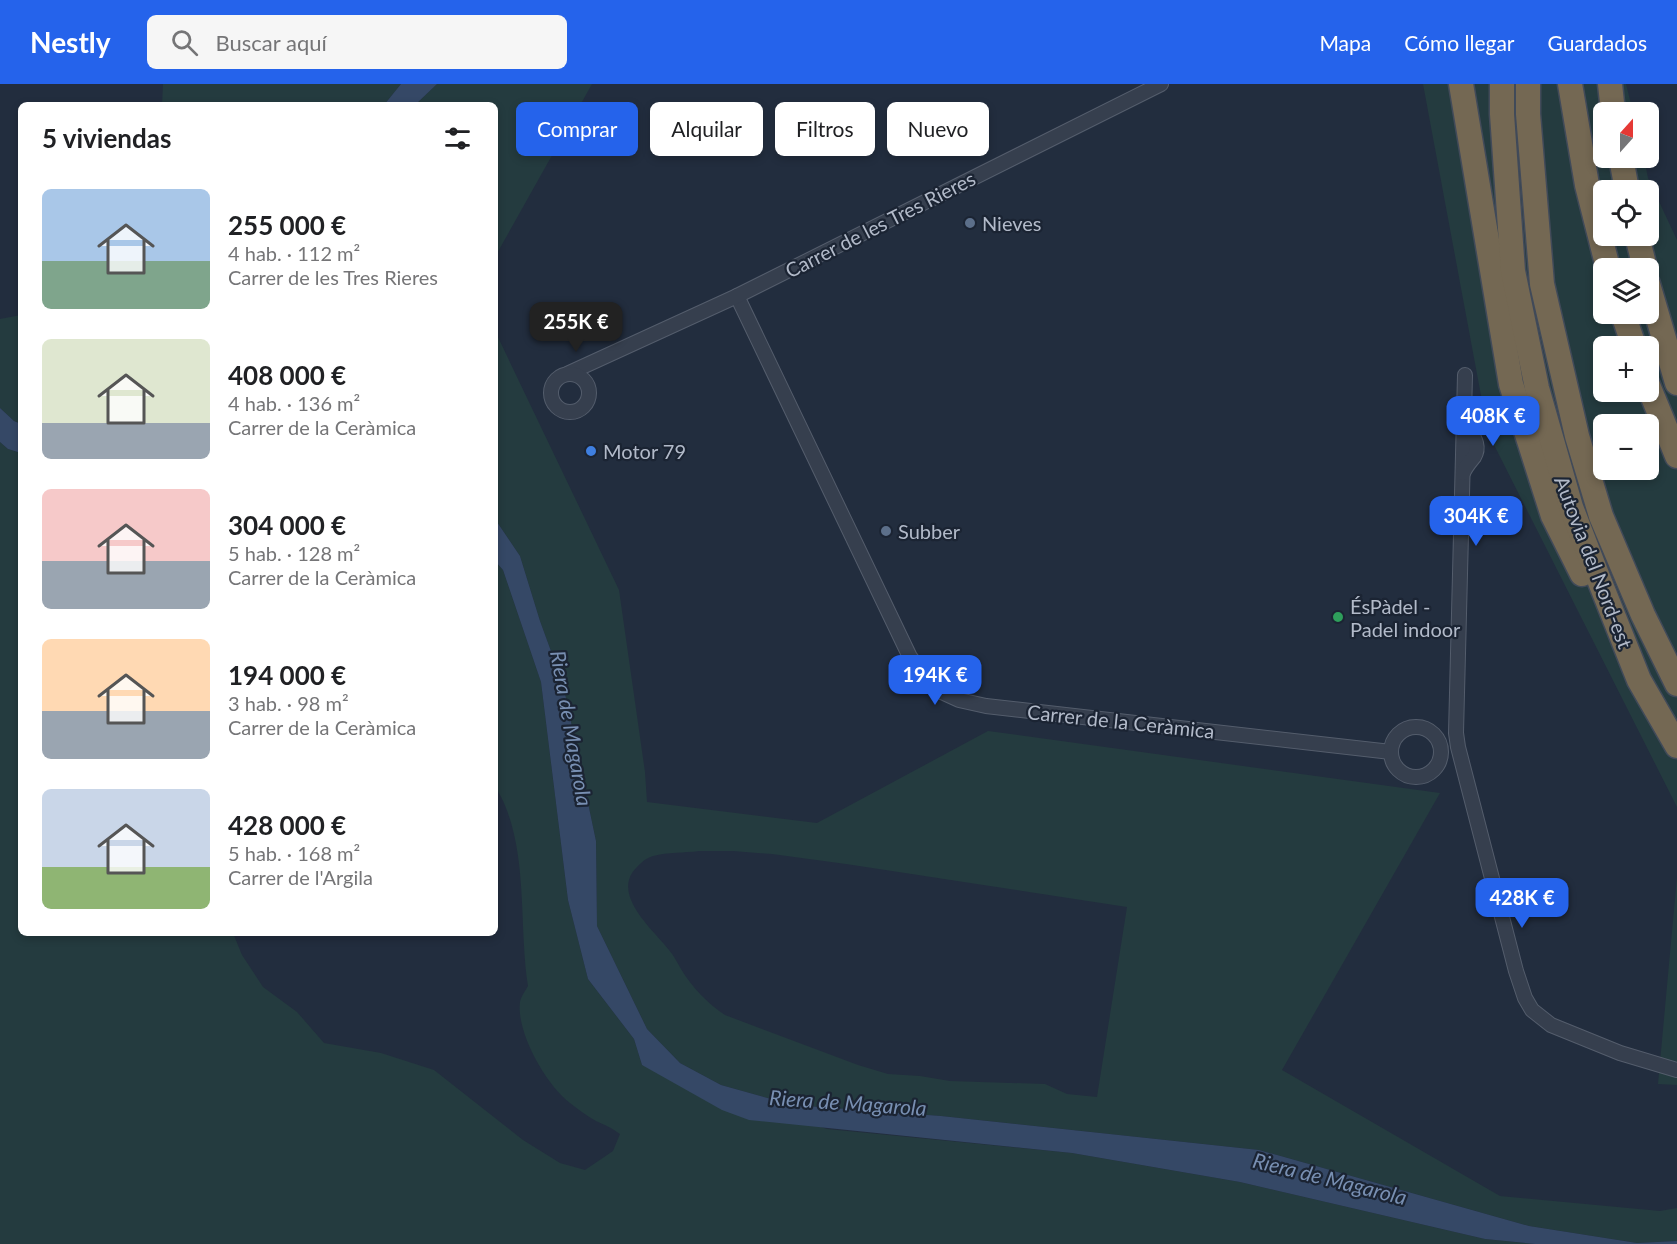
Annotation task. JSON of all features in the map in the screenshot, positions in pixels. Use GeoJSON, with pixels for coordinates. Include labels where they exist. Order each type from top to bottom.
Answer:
{"type":"FeatureCollection","features":[{"type":"Feature","properties":{"kind":"highway"},"geometry":{"type":"LineString","coordinates":[[1461,84],[1511,384],[1553,516],[1622,657],[1639,680]]}},
{"type":"Feature","properties":{"kind":"highway","name":"Autovia del Nord-est"},"geometry":{"type":"LineString","coordinates":[[1502,84],[1513,271],[1537,388],[1571,507],[1639,680],[1677,746]]}},
{"type":"Feature","properties":{"kind":"highway","name":"Autovia del Nord-est"},"geometry":{"type":"LineString","coordinates":[[1528,84],[1528,114],[1542,284],[1577,436],[1601,516],[1643,615],[1677,684]]}},
{"type":"Feature","properties":{"kind":"highway"},"geometry":{"type":"LineString","coordinates":[[1570,84],[1587,185],[1605,258]]}},
{"type":"Feature","properties":{"kind":"highway"},"geometry":{"type":"LineString","coordinates":[[1610,84],[1612,102]]}},
{"type":"Feature","properties":{"kind":"highway"},"geometry":{"type":"LineString","coordinates":[[1659,322],[1677,383]]}},
{"type":"Feature","properties":{"kind":"highway"},"geometry":{"type":"LineString","coordinates":[[1655,402],[1677,456]]}},
{"type":"Feature","properties":{"kind":"street","name":"Carrer de les Tres Rieres"},"geometry":{"type":"LineString","coordinates":[[596,361],[588,385],[589,398],[582,408],[569,412],[557,407],[551,396],[551,390],[557,378],[737,296],[1161,84]]}},
{"type":"Feature","properties":{"kind":"street","name":"Carrer de la Ceràmica"},"geometry":{"type":"LineString","coordinates":[[737,296],[910,657],[935,688],[959,700],[986,706],[1391,752]]}},
{"type":"Feature","properties":{"kind":"street"},"geometry":{"type":"LineString","coordinates":[[569,373],[580,376],[588,385]]}},
{"type":"Feature","properties":{"kind":"street"},"geometry":{"type":"LineString","coordinates":[[1465,375],[1456,717],[1458,747],[1516,972],[1532,1010],[1551,1025],[1620,1053],[1677,1070]]}},
{"type":"Feature","properties":{"kind":"green space"},"geometry":{"type":"Polygon","coordinates":[[[163,84],[401,84],[386,102],[162,102],[163,84]]]}},
{"type":"Feature","properties":{"kind":"green space"},"geometry":{"type":"Polygon","coordinates":[[[437,84],[592,84],[582,102],[516,102],[516,156],[552,156],[498,252],[498,102],[418,102],[437,84]]]}},
{"type":"Feature","properties":{"kind":"green space"},"geometry":{"type":"Polygon","coordinates":[[[1423,84],[1626,84],[1630,102],[1593,102],[1593,168],[1646,168],[1649,180],[1593,180],[1593,246],[1659,246],[1659,202],[1677,240],[1677,807],[1488,433],[1423,84]]]}},
{"type":"Feature","properties":{"kind":"green space"},"geometry":{"type":"Polygon","coordinates":[[[18,316],[18,423],[0,408],[0,319],[18,316]]]}},
{"type":"Feature","properties":{"kind":"green space"},"geometry":{"type":"Polygon","coordinates":[[[498,337],[619,590],[645,772],[647,802],[817,823],[988,731],[1440,793],[1282,1070],[1500,1196],[1660,1211],[1677,1208],[1677,1241],[1637,1243],[1529,1226],[1259,1150],[941,1116],[793,1105],[721,1085],[680,1063],[647,1029],[597,926],[596,841],[563,684],[520,556],[498,523],[498,337]],[[699,851],[653,856],[637,867],[628,883],[633,904],[646,924],[671,952],[695,988],[725,1015],[888,1074],[950,1081],[1045,1084],[1067,1094],[1097,1097],[1127,907],[772,854],[699,851]]]}},
{"type":"Feature","properties":{"kind":"green space"},"geometry":{"type":"Polygon","coordinates":[[[0,442],[8,449],[18,452],[18,936],[234,936],[242,955],[263,987],[297,1012],[324,1043],[381,1053],[434,1070],[523,1140],[560,1163],[585,1170],[613,1151],[620,1134],[589,1117],[561,1095],[534,1057],[520,1014],[520,1002],[528,986],[521,883],[514,832],[498,792],[498,564],[503,570],[541,682],[568,900],[588,979],[634,1039],[642,1065],[827,1129],[1072,1153],[1240,1182],[1485,1239],[1535,1244],[0,1244],[0,442]]]}},
{"type":"Feature","properties":{"kind":"green space"},"geometry":{"type":"Polygon","coordinates":[[[1677,877],[1677,1085],[1658,1084],[1677,877]]]}},
{"type":"Feature","properties":{"kind":"water"},"geometry":{"type":"Polygon","coordinates":[[[401,84],[437,84],[418,102],[386,102],[401,84]]]}},
{"type":"Feature","properties":{"kind":"water"},"geometry":{"type":"Polygon","coordinates":[[[0,408],[18,423],[18,452],[8,449],[0,442],[0,408]]]}},
{"type":"Feature","properties":{"kind":"water","name":"Riera de Magarola"},"geometry":{"type":"Polygon","coordinates":[[[498,523],[520,556],[563,684],[596,841],[597,926],[647,1029],[680,1063],[721,1085],[793,1105],[941,1116],[1259,1150],[1529,1226],[1637,1243],[1677,1241],[1677,1244],[1535,1244],[1485,1239],[1240,1182],[1072,1153],[749,1120],[722,1110],[642,1065],[634,1039],[588,979],[568,900],[541,682],[503,570],[498,564],[498,523]]]}},
{"type":"Feature","properties":{"kind":"place","name":"Nieves"},"geometry":{"type":"Point","coordinates":[970,223]}},
{"type":"Feature","properties":{"kind":"place","name":"Motor 79"},"geometry":{"type":"Point","coordinates":[591,451]}},
{"type":"Feature","properties":{"kind":"place","name":"Subber"},"geometry":{"type":"Point","coordinates":[886,531]}},
{"type":"Feature","properties":{"kind":"place","name":"ÉsPàdel - Padel indoor"},"geometry":{"type":"Point","coordinates":[1338,617]}}]}
